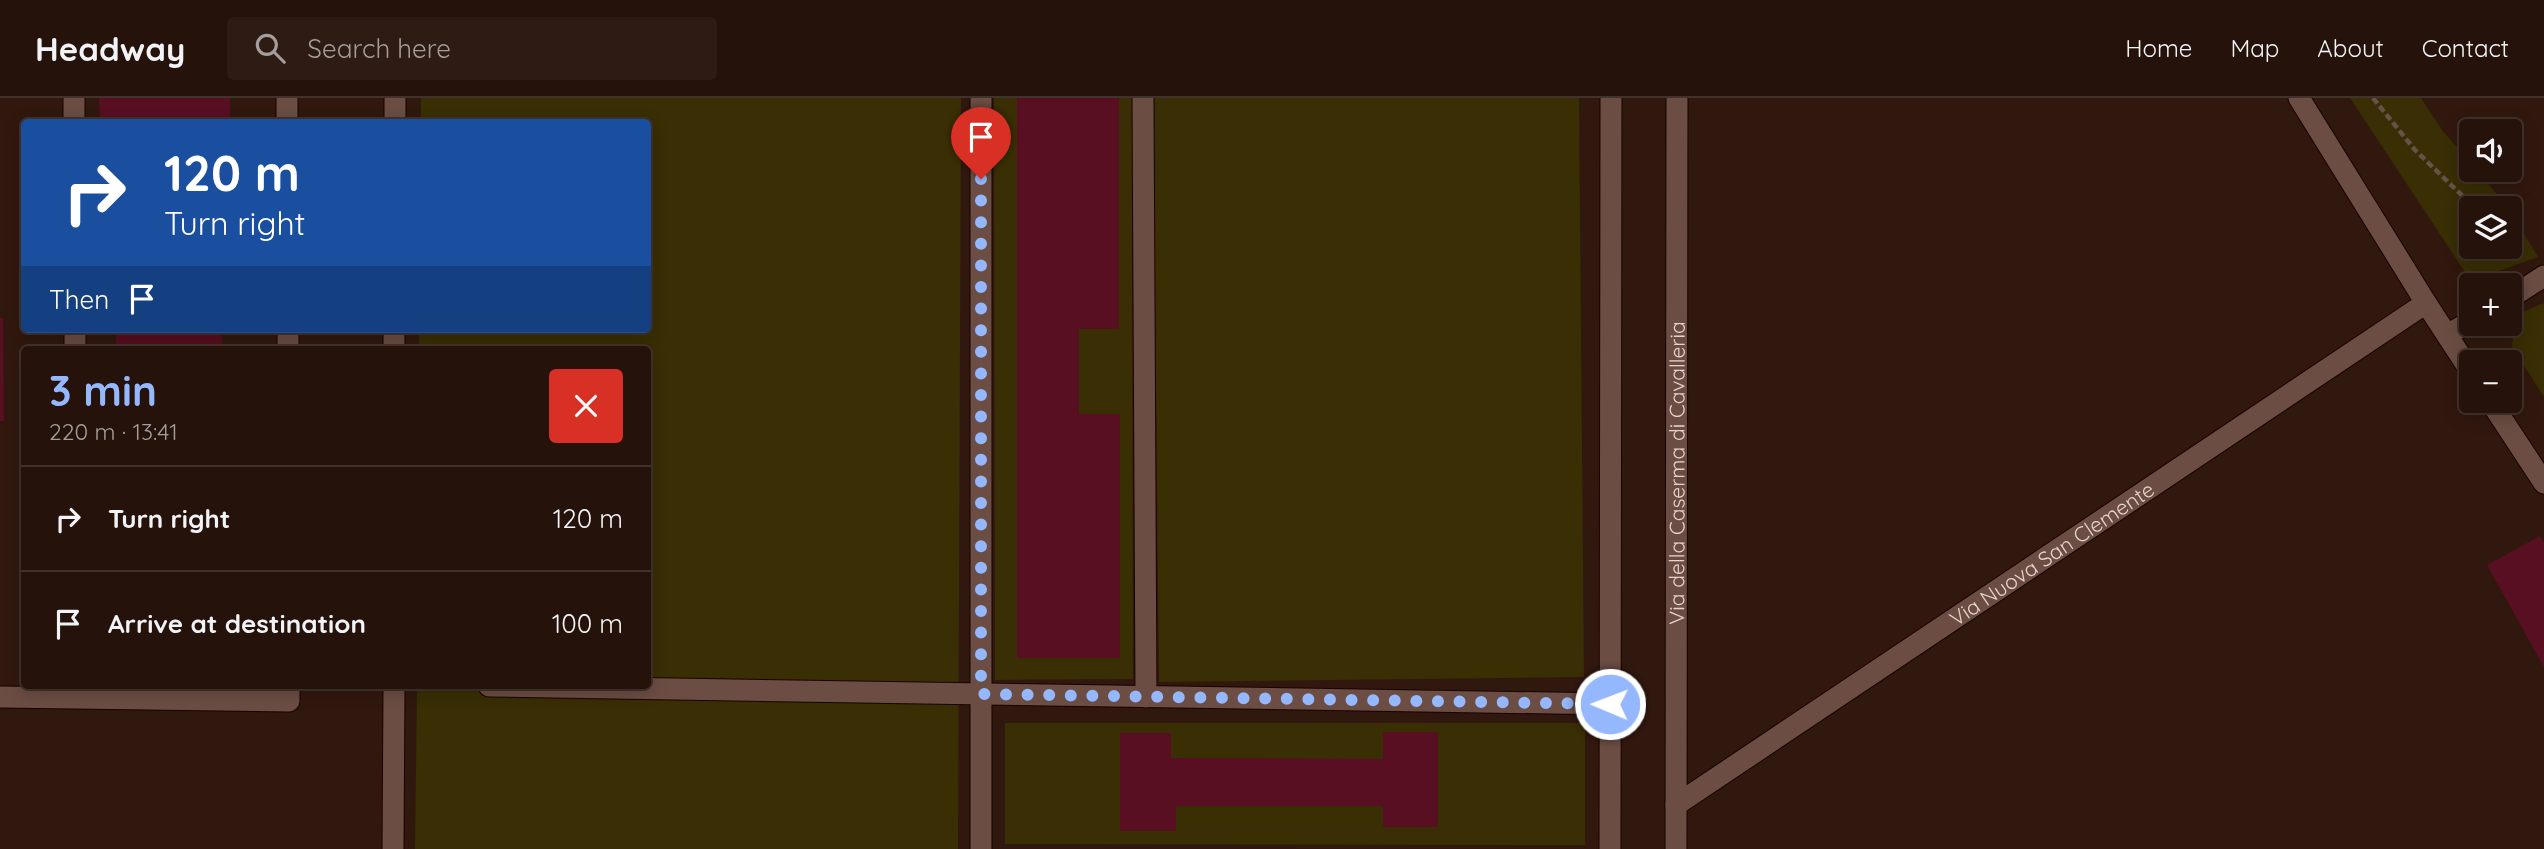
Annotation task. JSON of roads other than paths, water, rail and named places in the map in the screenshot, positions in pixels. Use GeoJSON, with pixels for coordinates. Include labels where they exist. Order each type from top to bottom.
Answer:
{"type":"FeatureCollection","features":[{"type":"Feature","properties":{"kind":"street"},"geometry":{"type":"LineString","coordinates":[[74,98],[74,119]]}},
{"type":"Feature","properties":{"kind":"street"},"geometry":{"type":"LineString","coordinates":[[287,98],[287,119]]}},
{"type":"Feature","properties":{"kind":"street"},"geometry":{"type":"LineString","coordinates":[[395,98],[395,119]]}},
{"type":"Feature","properties":{"kind":"street"},"geometry":{"type":"LineString","coordinates":[[981,98],[981,849]]}},
{"type":"Feature","properties":{"kind":"street"},"geometry":{"type":"LineString","coordinates":[[1143,98],[1146,697]]}},
{"type":"Feature","properties":{"kind":"street"},"geometry":{"type":"LineString","coordinates":[[1610,849],[1611,98]]}},
{"type":"Feature","properties":{"kind":"street","name":"Via della Caserma di Cavalleria"},"geometry":{"type":"LineString","coordinates":[[1676,849],[1677,98]]}},
{"type":"Feature","properties":{"kind":"street"},"geometry":{"type":"LineString","coordinates":[[2300,98],[2459,354]]}},
{"type":"Feature","properties":{"kind":"street"},"geometry":{"type":"LineString","coordinates":[[2522,290],[2544,276]]}},
{"type":"Feature","properties":{"kind":"street","name":"Via Nuova San Clemente"},"geometry":{"type":"LineString","coordinates":[[1676,804],[2426,303]]}},
{"type":"Feature","properties":{"kind":"street"},"geometry":{"type":"LineString","coordinates":[[2447,335],[2459,328]]}},
{"type":"Feature","properties":{"kind":"street"},"geometry":{"type":"LineString","coordinates":[[2498,413],[2544,483]]}},
{"type":"Feature","properties":{"kind":"street"},"geometry":{"type":"LineString","coordinates":[[0,697],[76,692],[289,701],[289,689]]}},
{"type":"Feature","properties":{"kind":"street"},"geometry":{"type":"LineString","coordinates":[[393,849],[394,689]]}},
{"type":"Feature","properties":{"kind":"street"},"geometry":{"type":"LineString","coordinates":[[651,689],[1610,704]]}}]}
